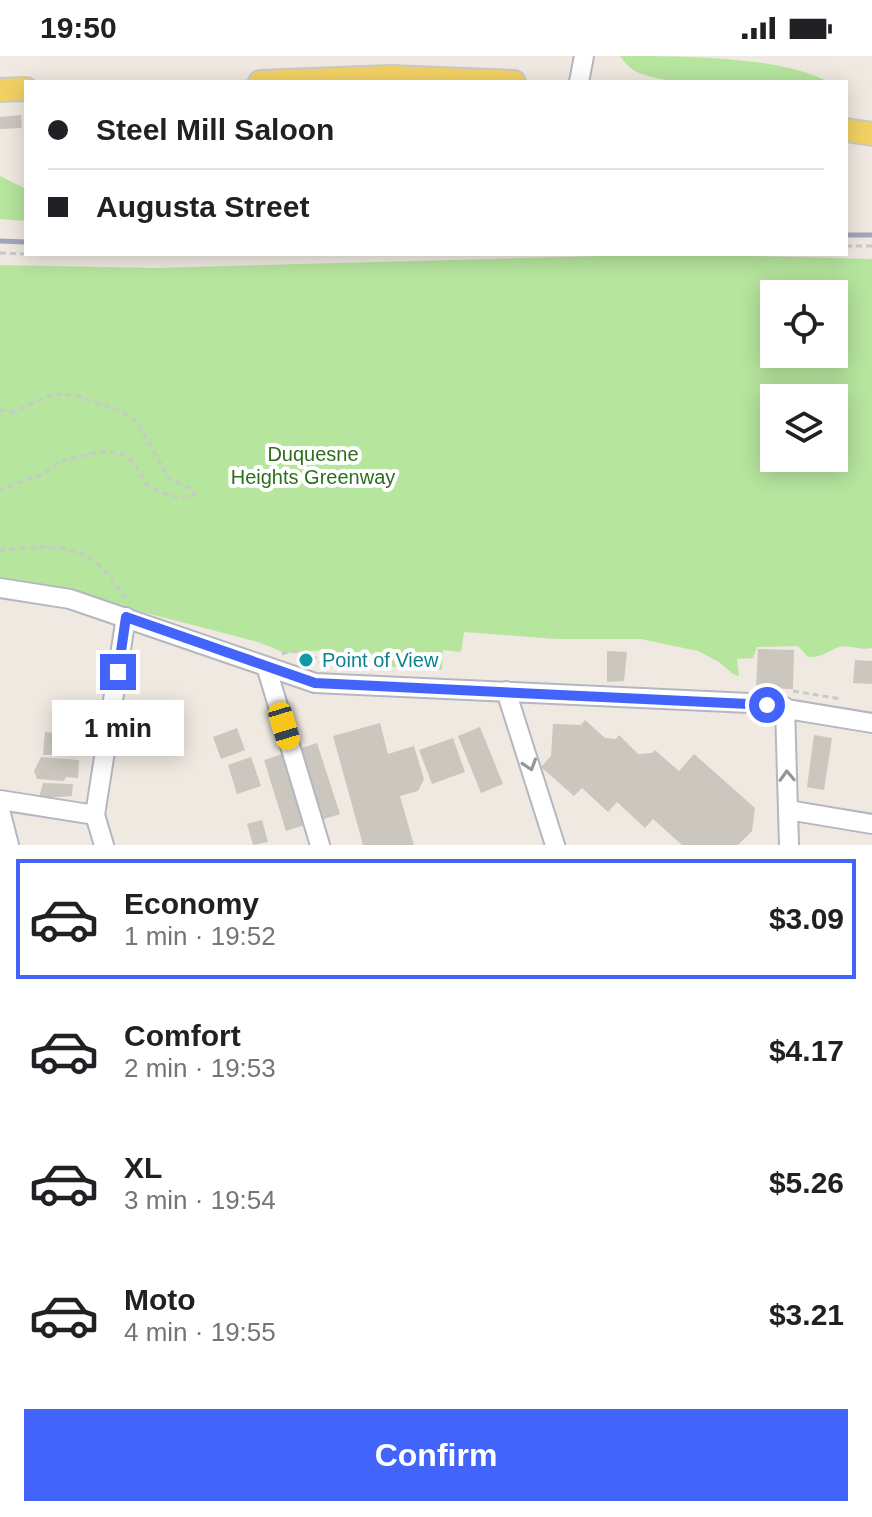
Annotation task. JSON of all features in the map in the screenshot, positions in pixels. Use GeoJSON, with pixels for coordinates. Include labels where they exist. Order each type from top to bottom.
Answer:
{"type":"FeatureCollection","features":[{"type":"Feature","properties":{"kind":"main road"},"geometry":{"type":"LineString","coordinates":[[312,80],[390,77],[464,80]]}},
{"type":"Feature","properties":{"kind":"main road"},"geometry":{"type":"LineString","coordinates":[[0,90],[24,89]]}},
{"type":"Feature","properties":{"kind":"main road"},"geometry":{"type":"LineString","coordinates":[[848,130],[872,134]]}},
{"type":"Feature","properties":{"kind":"street"},"geometry":{"type":"LineString","coordinates":[[579,80],[584,56]]}},
{"type":"Feature","properties":{"kind":"street"},"geometry":{"type":"LineString","coordinates":[[0,588],[130,610],[273,658],[315,683],[750,703],[786,699],[872,723]]}},
{"type":"Feature","properties":{"kind":"street"},"geometry":{"type":"LineString","coordinates":[[104,845],[95,815],[130,610]]}},
{"type":"Feature","properties":{"kind":"street"},"geometry":{"type":"LineString","coordinates":[[273,658],[320,845]]}},
{"type":"Feature","properties":{"kind":"street"},"geometry":{"type":"LineString","coordinates":[[506,691],[551,844]]}},
{"type":"Feature","properties":{"kind":"street"},"geometry":{"type":"LineString","coordinates":[[786,699],[788,810],[792,844]]}},
{"type":"Feature","properties":{"kind":"street"},"geometry":{"type":"LineString","coordinates":[[0,800],[95,815]]}},
{"type":"Feature","properties":{"kind":"street"},"geometry":{"type":"LineString","coordinates":[[0,810],[9,845]]}},
{"type":"Feature","properties":{"kind":"street"},"geometry":{"type":"LineString","coordinates":[[788,810],[872,824]]}},
{"type":"Feature","properties":{"kind":"path"},"geometry":{"type":"LineString","coordinates":[[848,246],[872,246]]}},
{"type":"Feature","properties":{"kind":"path"},"geometry":{"type":"LineString","coordinates":[[0,253],[24,254]]}},
{"type":"Feature","properties":{"kind":"path"},"geometry":{"type":"LineString","coordinates":[[0,410],[14,412],[53,394],[74,395],[119,410],[137,422],[169,479],[190,488],[194,495],[178,497],[160,492],[147,485],[134,463],[125,455],[102,451],[58,462],[45,473],[0,490]]}},
{"type":"Feature","properties":{"kind":"path"},"geometry":{"type":"LineString","coordinates":[[0,551],[46,547],[76,551],[103,569],[127,598],[130,610]]}},
{"type":"Feature","properties":{"kind":"path"},"geometry":{"type":"LineString","coordinates":[[273,658],[288,652],[311,655],[328,670],[317,668]]}},
{"type":"Feature","properties":{"kind":"path"},"geometry":{"type":"LineString","coordinates":[[273,658],[285,660]]}},
{"type":"Feature","properties":{"kind":"path"},"geometry":{"type":"LineString","coordinates":[[786,699],[844,699]]}},
{"type":"Feature","properties":{"kind":"green space"},"geometry":{"type":"Polygon","coordinates":[[[620,56],[728,59],[785,67],[824,80],[669,80],[639,73],[620,56]]]}},
{"type":"Feature","properties":{"kind":"green space"},"geometry":{"type":"Polygon","coordinates":[[[0,176],[24,188],[24,221],[0,219],[0,176]]]}},
{"type":"Feature","properties":{"kind":"green space","name":"Duquesne Heights Greenway"},"geometry":{"type":"Polygon","coordinates":[[[602,256],[872,259],[872,648],[843,646],[808,657],[798,646],[757,647],[753,658],[737,659],[739,676],[698,651],[641,639],[557,639],[464,632],[461,652],[443,650],[442,670],[384,666],[327,650],[285,653],[258,642],[54,589],[0,581],[0,265],[156,268],[602,256]]]}},
{"type":"Feature","properties":{"kind":"building"},"geometry":{"type":"Polygon","coordinates":[[[21,115],[22,128],[0,129],[0,117],[21,115]]]}},
{"type":"Feature","properties":{"kind":"building"},"geometry":{"type":"Polygon","coordinates":[[[758,649],[794,650],[793,689],[756,688],[758,649]]]}},
{"type":"Feature","properties":{"kind":"building"},"geometry":{"type":"Polygon","coordinates":[[[607,651],[627,652],[624,681],[607,682],[607,651]]]}},
{"type":"Feature","properties":{"kind":"building"},"geometry":{"type":"Polygon","coordinates":[[[855,660],[872,661],[872,684],[853,683],[855,660]]]}},
{"type":"Feature","properties":{"kind":"building"},"geometry":{"type":"Polygon","coordinates":[[[585,720],[605,738],[616,739],[619,735],[638,754],[655,750],[679,771],[694,754],[755,808],[752,831],[738,845],[682,845],[653,819],[645,828],[617,802],[608,812],[582,788],[574,796],[541,767],[551,756],[553,724],[581,725],[585,720]]]}},
{"type":"Feature","properties":{"kind":"building"},"geometry":{"type":"Polygon","coordinates":[[[380,723],[388,754],[414,746],[424,779],[418,791],[400,796],[414,845],[363,845],[333,736],[380,723]]]}},
{"type":"Feature","properties":{"kind":"building"},"geometry":{"type":"Polygon","coordinates":[[[480,727],[503,784],[481,793],[458,736],[480,727]]]}},
{"type":"Feature","properties":{"kind":"building"},"geometry":{"type":"Polygon","coordinates":[[[237,728],[245,750],[221,759],[213,737],[237,728]]]}},
{"type":"Feature","properties":{"kind":"building"},"geometry":{"type":"Polygon","coordinates":[[[45,732],[82,735],[81,755],[43,755],[45,732]]]}},
{"type":"Feature","properties":{"kind":"building"},"geometry":{"type":"Polygon","coordinates":[[[814,735],[832,738],[824,790],[807,787],[814,735]]]}},
{"type":"Feature","properties":{"kind":"building"},"geometry":{"type":"Polygon","coordinates":[[[453,738],[465,772],[432,784],[419,750],[453,738]]]}},
{"type":"Feature","properties":{"kind":"building"},"geometry":{"type":"Polygon","coordinates":[[[317,743],[340,814],[286,831],[264,760],[317,743]]]}},
{"type":"Feature","properties":{"kind":"building"},"geometry":{"type":"Polygon","coordinates":[[[41,757],[79,760],[78,778],[66,777],[64,781],[37,779],[34,771],[41,757]]]}},
{"type":"Feature","properties":{"kind":"building"},"geometry":{"type":"Polygon","coordinates":[[[251,757],[261,786],[237,794],[228,765],[251,757]]]}},
{"type":"Feature","properties":{"kind":"building"},"geometry":{"type":"Polygon","coordinates":[[[43,783],[73,784],[72,796],[39,798],[43,783]]]}},
{"type":"Feature","properties":{"kind":"building"},"geometry":{"type":"Polygon","coordinates":[[[262,820],[268,842],[253,845],[247,824],[262,820]]]}},
{"type":"Feature","properties":{"kind":"railway"},"geometry":{"type":"LineString","coordinates":[[848,235],[872,235]]}},
{"type":"Feature","properties":{"kind":"railway"},"geometry":{"type":"LineString","coordinates":[[0,241],[24,242]]}},
{"type":"Feature","properties":{"kind":"place","name":"Point of View"},"geometry":{"type":"Point","coordinates":[306,660]}},
{"type":"Feature","properties":{"kind":"route"},"geometry":{"type":"LineString","coordinates":[[118,672],[126,617],[315,683],[767,705]]}}]}
